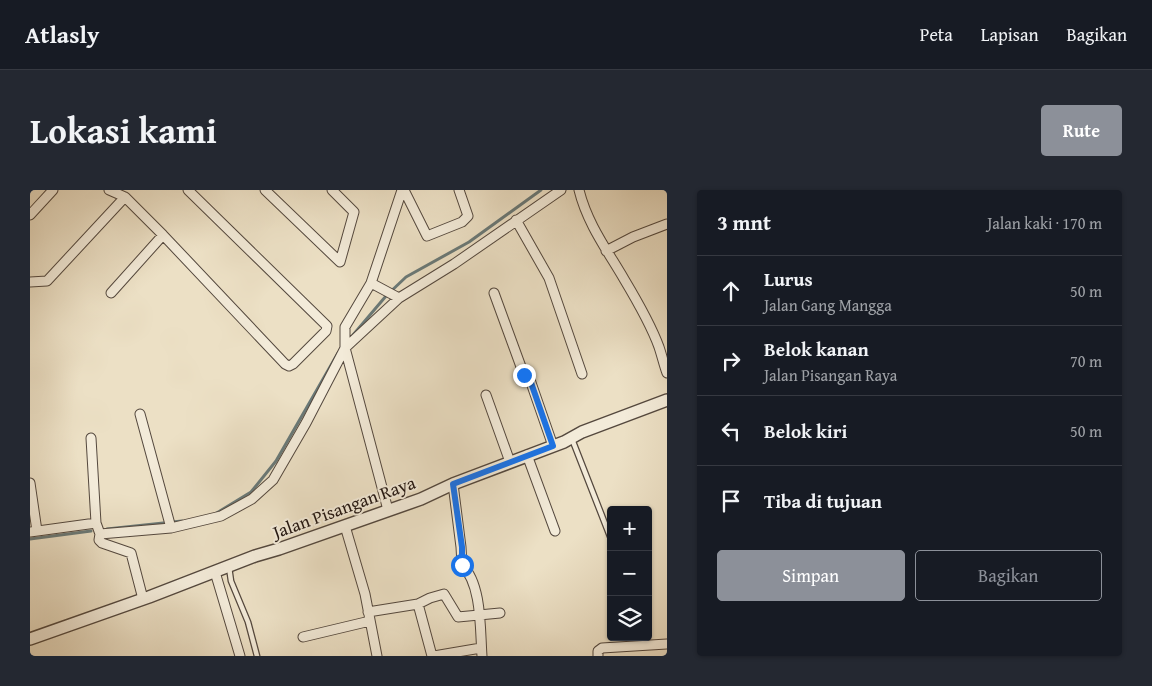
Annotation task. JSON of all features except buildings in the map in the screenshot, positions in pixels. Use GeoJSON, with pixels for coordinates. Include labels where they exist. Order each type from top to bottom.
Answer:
{"type":"FeatureCollection","features":[{"type":"Feature","properties":{"kind":"street"},"geometry":{"type":"LineString","coordinates":[[30,215],[54,190]]}},
{"type":"Feature","properties":{"kind":"street"},"geometry":{"type":"LineString","coordinates":[[109,190],[125,197],[287,365],[293,364],[327,329],[326,324],[188,190]]}},
{"type":"Feature","properties":{"kind":"street"},"geometry":{"type":"LineString","coordinates":[[266,190],[340,262],[354,212],[332,190]]}},
{"type":"Feature","properties":{"kind":"street"},"geometry":{"type":"LineString","coordinates":[[403,190],[427,236],[462,222],[468,216],[459,190]]}},
{"type":"Feature","properties":{"kind":"street"},"geometry":{"type":"LineString","coordinates":[[388,510],[345,348],[345,328],[371,284],[403,190]]}},
{"type":"Feature","properties":{"kind":"street"},"geometry":{"type":"LineString","coordinates":[[100,534],[171,528],[221,516],[252,498],[272,480],[306,423],[345,348],[399,298],[454,264],[561,190]]}},
{"type":"Feature","properties":{"kind":"street"},"geometry":{"type":"LineString","coordinates":[[579,190],[600,242],[649,325],[659,346],[667,373]]}},
{"type":"Feature","properties":{"kind":"street"},"geometry":{"type":"LineString","coordinates":[[30,282],[47,281],[125,197]]}},
{"type":"Feature","properties":{"kind":"street"},"geometry":{"type":"LineString","coordinates":[[516,220],[549,278],[582,374]]}},
{"type":"Feature","properties":{"kind":"street"},"geometry":{"type":"LineString","coordinates":[[606,250],[667,224]]}},
{"type":"Feature","properties":{"kind":"street"},"geometry":{"type":"LineString","coordinates":[[111,293],[163,235]]}},
{"type":"Feature","properties":{"kind":"street"},"geometry":{"type":"LineString","coordinates":[[371,284],[399,298]]}},
{"type":"Feature","properties":{"kind":"street"},"geometry":{"type":"LineString","coordinates":[[494,293],[524,375],[528,374],[553,446]]}},
{"type":"Feature","properties":{"kind":"street"},"geometry":{"type":"LineString","coordinates":[[486,395],[510,462]]}},
{"type":"Feature","properties":{"kind":"street","name":"Jalan Pisangan Raya"},"geometry":{"type":"LineString","coordinates":[[30,639],[143,599],[255,556],[421,499],[453,484],[553,446],[582,432],[667,402]]}},
{"type":"Feature","properties":{"kind":"street"},"geometry":{"type":"LineString","coordinates":[[140,414],[171,528]]}},
{"type":"Feature","properties":{"kind":"street"},"geometry":{"type":"LineString","coordinates":[[90,438],[96,523],[100,534],[99,540],[102,543],[132,553],[143,599]]}},
{"type":"Feature","properties":{"kind":"street"},"geometry":{"type":"LineString","coordinates":[[527,455],[555,531]]}},
{"type":"Feature","properties":{"kind":"street"},"geometry":{"type":"LineString","coordinates":[[30,484],[34,532],[96,523]]}},
{"type":"Feature","properties":{"kind":"street"},"geometry":{"type":"LineString","coordinates":[[418,604],[433,656],[482,652],[474,585],[469,572],[462,565],[462,547],[453,484]]}},
{"type":"Feature","properties":{"kind":"street"},"geometry":{"type":"LineString","coordinates":[[345,526],[356,560],[377,656]]}},
{"type":"Feature","properties":{"kind":"street"},"geometry":{"type":"LineString","coordinates":[[215,572],[240,656]]}},
{"type":"Feature","properties":{"kind":"street"},"geometry":{"type":"LineString","coordinates":[[303,637],[369,616],[418,604],[444,594],[458,617],[500,613]]}},
{"type":"Feature","properties":{"kind":"street"},"geometry":{"type":"LineString","coordinates":[[598,656],[598,651],[602,648],[667,644]]}},
{"type":"Feature","properties":{"kind":"lane"},"geometry":{"type":"LineString","coordinates":[[572,438],[607,529]]}},
{"type":"Feature","properties":{"kind":"lane"},"geometry":{"type":"LineString","coordinates":[[229,566],[231,581],[248,622],[257,656]]}},
{"type":"Feature","properties":{"kind":"waterway"},"geometry":{"type":"LineString","coordinates":[[353,335],[386,296],[406,277],[469,242],[541,190]]}},
{"type":"Feature","properties":{"kind":"waterway"},"geometry":{"type":"LineString","coordinates":[[215,514],[251,492],[276,461],[338,353]]}},
{"type":"Feature","properties":{"kind":"waterway"},"geometry":{"type":"LineString","coordinates":[[107,529],[182,521]]}},
{"type":"Feature","properties":{"kind":"waterway"},"geometry":{"type":"LineString","coordinates":[[30,539],[91,531]]}},
{"type":"Feature","properties":{"kind":"route"},"geometry":{"type":"LineString","coordinates":[[462,565],[462,547],[453,484],[553,446],[528,374],[524,375]]}}]}
